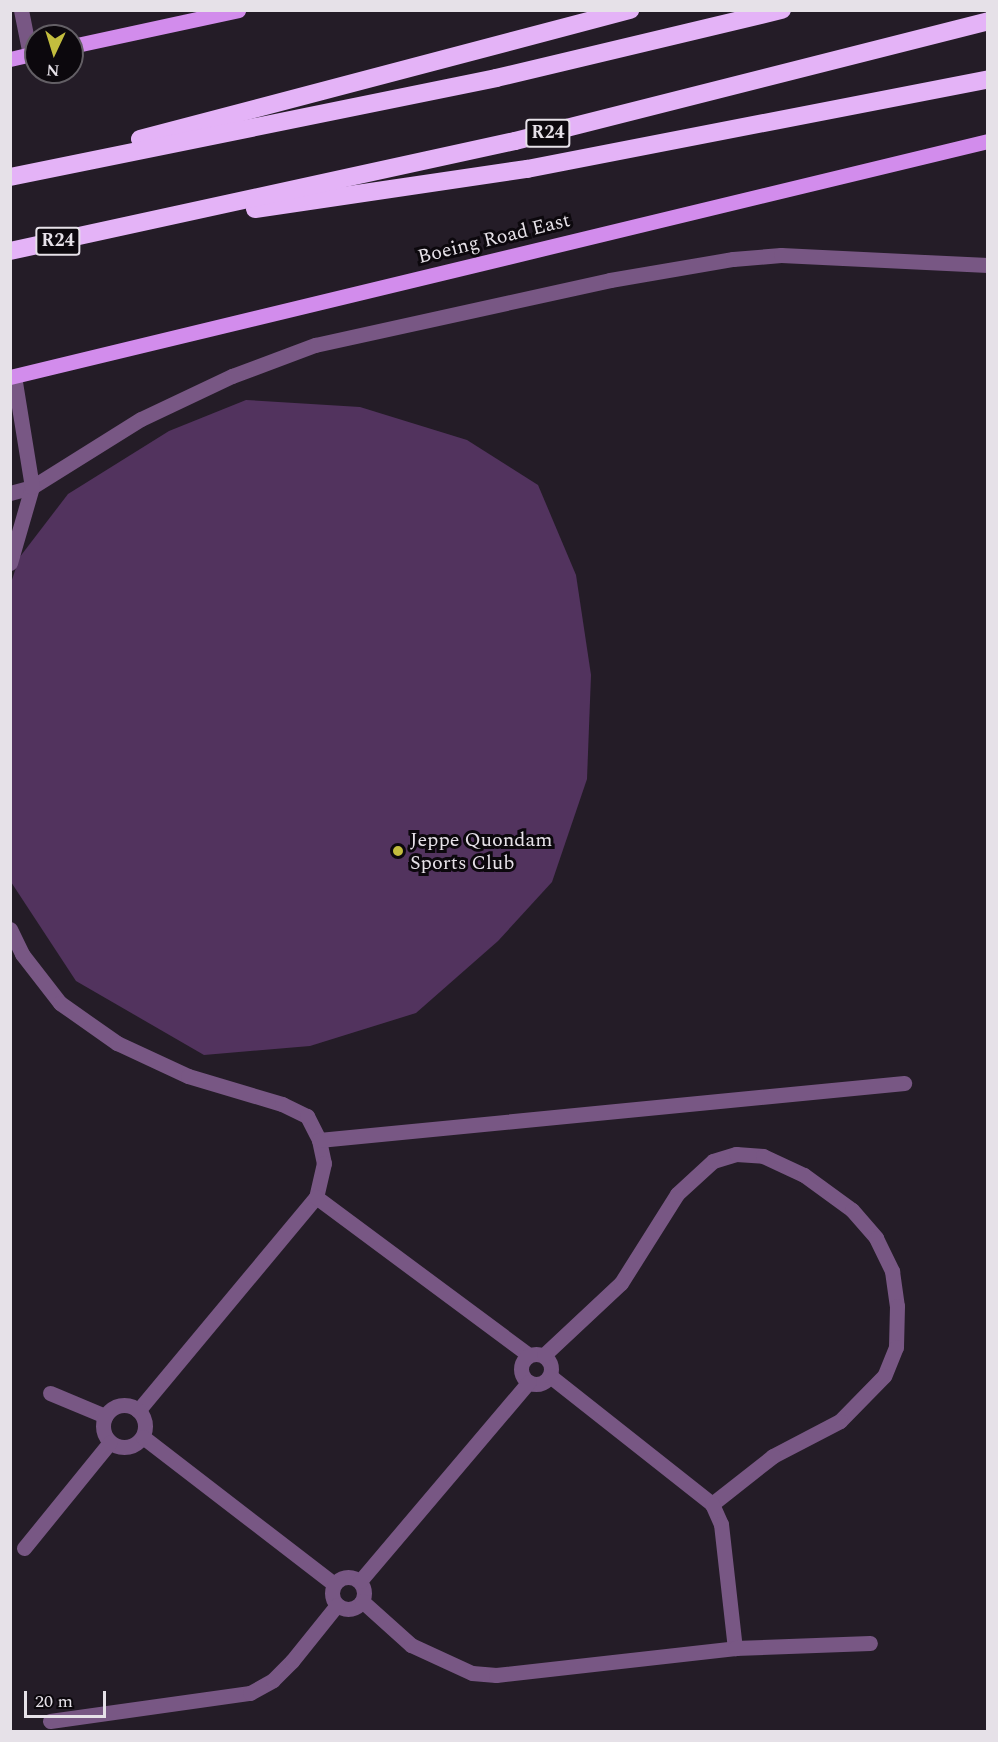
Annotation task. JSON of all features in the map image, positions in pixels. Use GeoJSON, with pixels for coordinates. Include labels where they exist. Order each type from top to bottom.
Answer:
{"type":"FeatureCollection","features":[{"type":"Feature","properties":{"kind":"highway"},"geometry":{"type":"LineString","coordinates":[[10,175],[630,10]]}},
{"type":"Feature","properties":{"kind":"highway"},"geometry":{"type":"LineString","coordinates":[[10,175],[496,78],[782,10]]}},
{"type":"Feature","properties":{"kind":"highway","name":"R24"},"geometry":{"type":"LineString","coordinates":[[10,251],[515,141],[987,21]]}},
{"type":"Feature","properties":{"kind":"highway"},"geometry":{"type":"LineString","coordinates":[[105,231],[527,169],[987,79]]}},
{"type":"Feature","properties":{"kind":"main road"},"geometry":{"type":"LineString","coordinates":[[84,43],[238,10]]}},
{"type":"Feature","properties":{"kind":"main road","name":"Boeing Road East"},"geometry":{"type":"LineString","coordinates":[[12,377],[987,141]]}},
{"type":"Feature","properties":{"kind":"street"},"geometry":{"type":"LineString","coordinates":[[10,493],[32,487],[141,418],[232,376],[315,345],[610,280],[733,259],[781,255],[987,265]]}},
{"type":"Feature","properties":{"kind":"street"},"geometry":{"type":"LineString","coordinates":[[10,563],[32,487],[12,377]]}},
{"type":"Feature","properties":{"kind":"street"},"geometry":{"type":"LineString","coordinates":[[10,509],[21,521]]}},
{"type":"Feature","properties":{"kind":"street"},"geometry":{"type":"LineString","coordinates":[[10,929],[22,954],[60,1003],[117,1044],[188,1076],[282,1104],[307,1116],[320,1140],[324,1163],[316,1197],[138,1411]]}},
{"type":"Feature","properties":{"kind":"street"},"geometry":{"type":"LineString","coordinates":[[320,1140],[904,1083]]}},
{"type":"Feature","properties":{"kind":"street"},"geometry":{"type":"LineString","coordinates":[[550,1376],[536,1384],[529,1382],[521,1368],[621,1283],[677,1194],[713,1161],[736,1154],[763,1156],[804,1175],[852,1210],[876,1239],[892,1271],[897,1306],[896,1347],[884,1376],[840,1421],[773,1456],[712,1504]]}},
{"type":"Feature","properties":{"kind":"street"},"geometry":{"type":"LineString","coordinates":[[316,1197],[537,1355],[550,1361],[550,1376]]}},
{"type":"Feature","properties":{"kind":"street"},"geometry":{"type":"LineString","coordinates":[[550,1376],[712,1504],[721,1524],[735,1648]]}},
{"type":"Feature","properties":{"kind":"street"},"geometry":{"type":"LineString","coordinates":[[360,1581],[529,1382]]}},
{"type":"Feature","properties":{"kind":"street"},"geometry":{"type":"LineString","coordinates":[[50,1393],[105,1416]]}},
{"type":"Feature","properties":{"kind":"street"},"geometry":{"type":"LineString","coordinates":[[105,1416],[121,1406],[138,1411],[144,1419],[143,1437]]}},
{"type":"Feature","properties":{"kind":"street"},"geometry":{"type":"LineString","coordinates":[[105,1416],[104,1434],[110,1442],[128,1447],[143,1437]]}},
{"type":"Feature","properties":{"kind":"street"},"geometry":{"type":"LineString","coordinates":[[143,1437],[334,1584]]}},
{"type":"Feature","properties":{"kind":"street"},"geometry":{"type":"LineString","coordinates":[[24,1548],[110,1442]]}},
{"type":"Feature","properties":{"kind":"street"},"geometry":{"type":"LineString","coordinates":[[346,1576],[360,1581],[365,1594],[362,1601],[350,1609],[337,1605],[331,1591],[334,1584],[346,1576]]}},
{"type":"Feature","properties":{"kind":"street"},"geometry":{"type":"LineString","coordinates":[[362,1601],[411,1645],[472,1673],[496,1675],[735,1648],[870,1643]]}},
{"type":"Feature","properties":{"kind":"street"},"geometry":{"type":"LineString","coordinates":[[50,1721],[250,1693],[273,1680],[292,1661],[337,1605]]}},
{"type":"Feature","properties":{"kind":"shaded area"},"geometry":{"type":"Polygon","coordinates":[[[246,400],[360,407],[467,440],[538,485],[576,575],[591,675],[587,779],[552,882],[498,941],[416,1013],[310,1046],[204,1055],[76,981],[11,882],[11,583],[19,558],[68,494],[169,431],[246,400]]]}},
{"type":"Feature","properties":{"kind":"place","name":"Jeppe Quondam Sports Club"},"geometry":{"type":"Point","coordinates":[398,851]}}]}
